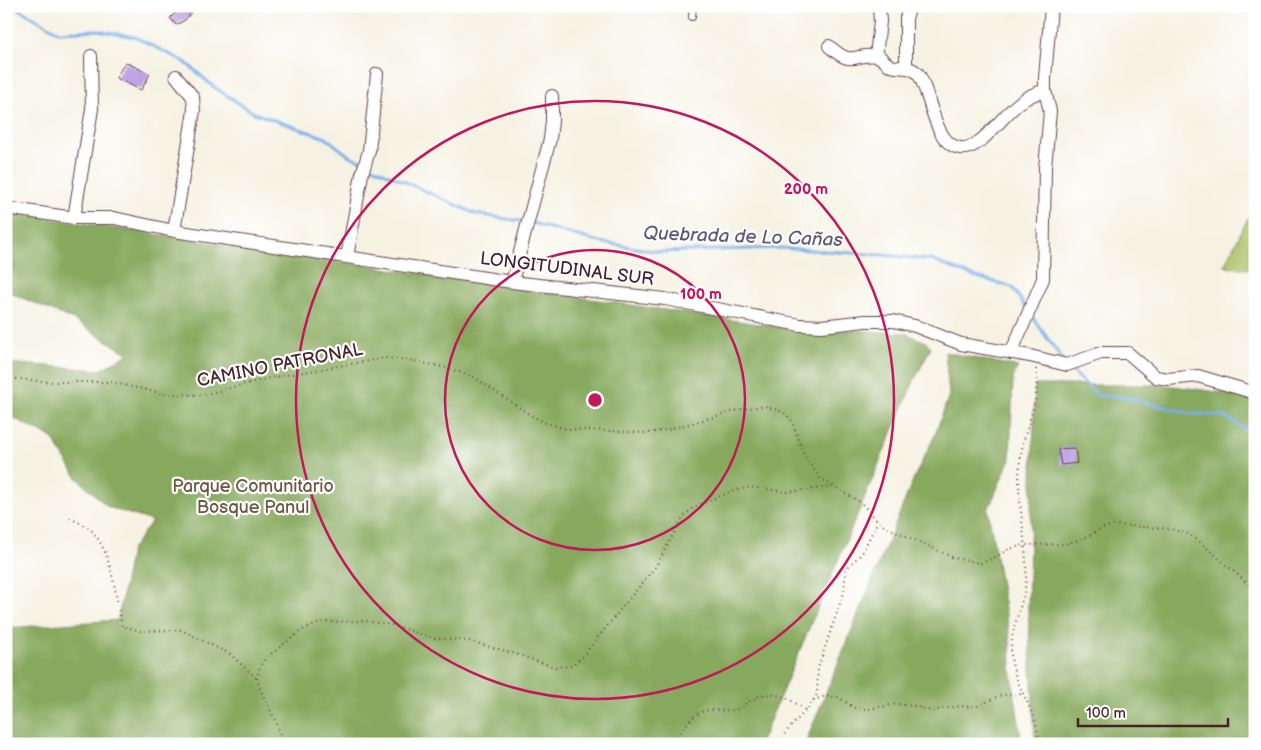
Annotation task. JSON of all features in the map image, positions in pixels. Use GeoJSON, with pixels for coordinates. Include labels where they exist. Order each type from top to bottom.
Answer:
{"type":"FeatureCollection","features":[{"type":"Feature","properties":{"kind":"street"},"geometry":{"type":"LineString","coordinates":[[876,56],[880,21],[879,6]]}},
{"type":"Feature","properties":{"kind":"street"},"geometry":{"type":"LineString","coordinates":[[906,67],[906,18],[910,6]]}},
{"type":"Feature","properties":{"kind":"street"},"geometry":{"type":"LineString","coordinates":[[1011,353],[1042,279],[1050,110],[1045,91],[1051,6]]}},
{"type":"Feature","properties":{"kind":"street"},"geometry":{"type":"LineString","coordinates":[[829,46],[841,57],[849,59],[876,56],[890,65],[906,67],[918,73],[925,86],[939,128],[947,143],[953,147],[964,149],[980,143],[1015,106],[1031,94],[1045,91]]}},
{"type":"Feature","properties":{"kind":"street"},"geometry":{"type":"LineString","coordinates":[[74,218],[92,109],[91,56]]}},
{"type":"Feature","properties":{"kind":"street"},"geometry":{"type":"LineString","coordinates":[[347,257],[362,174],[369,151],[377,74]]}},
{"type":"Feature","properties":{"kind":"street"},"geometry":{"type":"LineString","coordinates":[[174,231],[194,111],[193,97],[176,76]]}},
{"type":"Feature","properties":{"kind":"street"},"geometry":{"type":"LineString","coordinates":[[512,282],[550,139],[552,96]]}},
{"type":"Feature","properties":{"kind":"street","name":"LONGITUDINAL SUR"},"geometry":{"type":"LineString","coordinates":[[6,208],[74,218],[114,218],[174,231],[512,282],[665,298],[800,325],[822,326],[865,321],[893,321],[915,326],[961,344],[1030,356],[1068,365],[1100,353],[1128,353],[1156,377],[1168,379],[1198,376],[1255,393]]}},
{"type":"Feature","properties":{"kind":"lane"},"geometry":{"type":"LineString","coordinates":[[692,16],[694,6]]}},
{"type":"Feature","properties":{"kind":"path"},"geometry":{"type":"LineString","coordinates":[[1030,356],[1034,363],[1038,382],[1021,455],[1020,509],[1026,580],[1010,648],[1011,663],[1030,705],[1039,744]]}},
{"type":"Feature","properties":{"kind":"path","name":"CAMINO PATRONAL"},"geometry":{"type":"LineString","coordinates":[[6,378],[53,382],[110,382],[165,394],[202,395],[270,378],[385,358],[408,360],[448,368],[474,377],[532,416],[546,423],[567,429],[648,433],[671,429],[742,409],[765,406],[783,412],[791,419],[806,457],[820,478],[860,502],[878,521],[895,533],[954,558],[971,562],[992,559],[1009,549],[1024,545],[1066,544],[1085,538],[1102,528],[1117,524],[1171,529],[1188,534],[1199,541],[1255,590]]}},
{"type":"Feature","properties":{"kind":"path"},"geometry":{"type":"LineString","coordinates":[[257,679],[260,666],[267,656],[302,630],[322,622],[366,621],[392,625],[433,638],[469,641],[488,646],[554,668],[570,666],[582,656],[656,566],[683,517],[694,507],[732,491],[750,487],[787,492],[834,486]]}},
{"type":"Feature","properties":{"kind":"path"},"geometry":{"type":"LineString","coordinates":[[70,518],[90,529],[99,544],[112,573],[122,626],[140,631],[181,630],[230,654],[257,679],[277,724],[282,744]]}},
{"type":"Feature","properties":{"kind":"path"},"geometry":{"type":"LineString","coordinates":[[782,744],[785,733],[806,710],[817,694],[818,668],[844,592],[846,569],[862,553],[878,521]]}},
{"type":"Feature","properties":{"kind":"path"},"geometry":{"type":"LineString","coordinates":[[813,700],[826,696],[838,696],[855,708],[869,709],[895,704],[915,706],[931,711],[960,706],[976,706],[1001,695],[1012,693],[1025,694]]}},
{"type":"Feature","properties":{"kind":"path"},"geometry":{"type":"LineString","coordinates":[[672,744],[694,716],[706,710],[733,710],[752,699],[764,695],[779,695],[792,699],[806,710]]}},
{"type":"Feature","properties":{"kind":"path"},"geometry":{"type":"LineString","coordinates":[[567,744],[578,740],[591,744]]}},
{"type":"Feature","properties":{"kind":"path"},"geometry":{"type":"LineString","coordinates":[[520,744],[528,741],[554,744]]}},
{"type":"Feature","properties":{"kind":"green space"},"geometry":{"type":"Polygon","coordinates":[[[1255,204],[1255,270],[1224,266],[1255,204]]]}},
{"type":"Feature","properties":{"kind":"green space","name":"Parque Comunitario Bosque Panul"},"geometry":{"type":"Polygon","coordinates":[[[6,212],[819,333],[846,330],[905,333],[926,342],[931,347],[913,383],[760,744],[6,744],[6,628],[118,620],[131,550],[152,521],[108,507],[77,478],[52,438],[6,414],[6,363],[100,370],[128,354],[74,320],[6,291],[6,212]]]}},
{"type":"Feature","properties":{"kind":"green space"},"geometry":{"type":"Polygon","coordinates":[[[945,352],[1018,367],[1013,378],[1010,459],[988,510],[1010,638],[1011,669],[1022,744],[805,744],[914,478],[935,435],[949,395],[945,352]]]}},
{"type":"Feature","properties":{"kind":"green space"},"geometry":{"type":"Polygon","coordinates":[[[1035,385],[1165,385],[1255,397],[1255,744],[1035,744],[1028,609],[1035,385]]]}},
{"type":"Feature","properties":{"kind":"building"},"geometry":{"type":"Polygon","coordinates":[[[183,6],[188,6],[192,12],[185,20],[176,25],[170,18],[183,6]]]}},
{"type":"Feature","properties":{"kind":"building"},"geometry":{"type":"Polygon","coordinates":[[[125,62],[150,74],[141,90],[116,78],[125,62]]]}},
{"type":"Feature","properties":{"kind":"building"},"geometry":{"type":"Polygon","coordinates":[[[1075,448],[1077,463],[1061,465],[1058,449],[1075,448]]]}},
{"type":"Feature","properties":{"kind":"waterway","name":"Quebrada de Lo Cañas"},"geometry":{"type":"LineString","coordinates":[[13,6],[59,32],[97,30],[135,37],[185,62],[214,87],[254,113],[326,138],[348,155],[363,162]]}},
{"type":"Feature","properties":{"kind":"waterway","name":"Quebrada de Lo Cañas"},"geometry":{"type":"LineString","coordinates":[[368,165],[476,214],[526,222]]}},
{"type":"Feature","properties":{"kind":"waterway","name":"Quebrada de Lo Cañas"},"geometry":{"type":"LineString","coordinates":[[532,223],[600,242],[660,252],[780,248],[931,260],[970,275],[1012,287],[1026,308]]}},
{"type":"Feature","properties":{"kind":"waterway","name":"Quebrada de Lo Cañas"},"geometry":{"type":"LineString","coordinates":[[1031,315],[1062,359]]}},
{"type":"Feature","properties":{"kind":"waterway","name":"Quebrada de Lo Cañas"},"geometry":{"type":"LineString","coordinates":[[1069,368],[1097,395],[1124,397],[1188,413],[1224,416],[1255,435]]}}]}
